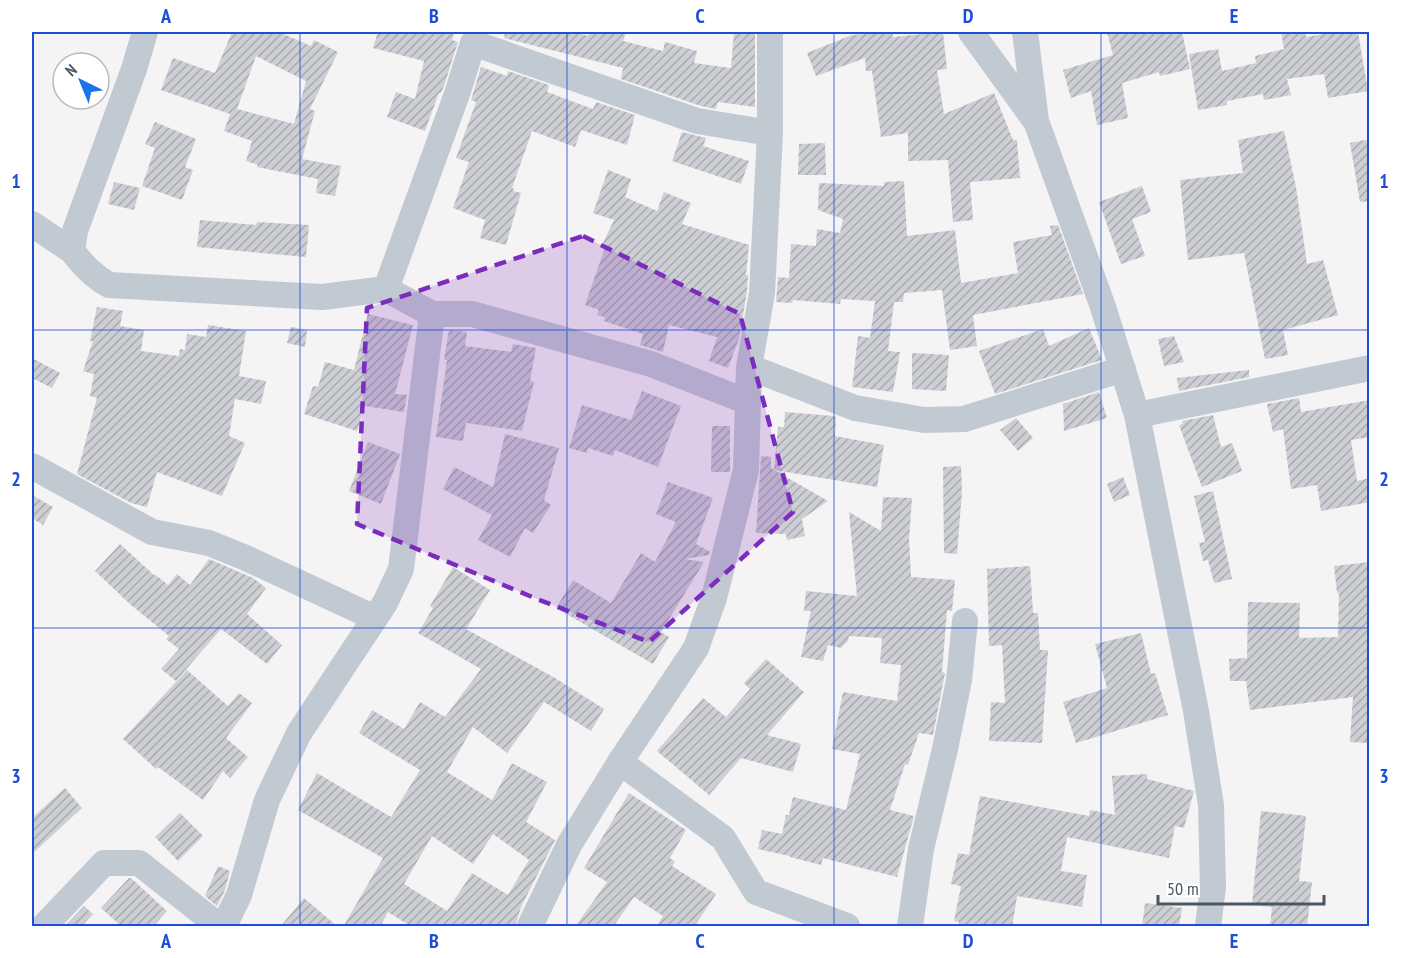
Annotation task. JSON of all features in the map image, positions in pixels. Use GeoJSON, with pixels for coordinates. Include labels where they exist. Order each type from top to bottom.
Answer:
{"type":"FeatureCollection","features":[{"type":"Feature","properties":{"kind":"street"},"geometry":{"type":"LineString","coordinates":[[72,251],[75,231],[134,69],[145,32]]}},
{"type":"Feature","properties":{"kind":"street"},"geometry":{"type":"LineString","coordinates":[[530,927],[569,845],[620,762],[696,648],[714,598],[746,470],[749,367],[762,293],[770,133],[770,32]]}},
{"type":"Feature","properties":{"kind":"street"},"geometry":{"type":"LineString","coordinates":[[970,32],[1036,121]]}},
{"type":"Feature","properties":{"kind":"street"},"geometry":{"type":"LineString","coordinates":[[1025,32],[1036,121],[1137,415],[1196,711],[1211,805],[1214,887],[1208,927]]}},
{"type":"Feature","properties":{"kind":"street"},"geometry":{"type":"LineString","coordinates":[[386,289],[458,92],[473,43],[697,122],[770,133]]}},
{"type":"Feature","properties":{"kind":"street"},"geometry":{"type":"LineString","coordinates":[[32,224],[72,251],[84,267],[109,285],[322,297],[386,289],[432,314],[472,314],[651,364],[748,402]]}},
{"type":"Feature","properties":{"kind":"street"},"geometry":{"type":"LineString","coordinates":[[224,927],[239,895],[267,800],[300,733],[385,603],[401,569],[432,314]]}},
{"type":"Feature","properties":{"kind":"street"},"geometry":{"type":"LineString","coordinates":[[749,367],[855,408],[924,420],[964,419],[1123,369]]}},
{"type":"Feature","properties":{"kind":"street"},"geometry":{"type":"LineString","coordinates":[[1137,415],[1370,368]]}},
{"type":"Feature","properties":{"kind":"street"},"geometry":{"type":"LineString","coordinates":[[32,466],[152,532],[209,543],[375,618]]}},
{"type":"Feature","properties":{"kind":"street"},"geometry":{"type":"LineString","coordinates":[[910,927],[921,849],[959,680],[965,621]]}},
{"type":"Feature","properties":{"kind":"street"},"geometry":{"type":"LineString","coordinates":[[620,762],[723,838],[756,892],[847,927]]}},
{"type":"Feature","properties":{"kind":"street"},"geometry":{"type":"LineString","coordinates":[[44,927],[104,863],[139,862],[219,927]]}},
{"type":"Feature","properties":{"kind":"highlighted area"},"geometry":{"type":"Polygon","coordinates":[[[583,236],[740,314],[793,512],[649,642],[537,599],[357,524],[367,308],[583,236]]]}},
{"type":"Feature","properties":{"kind":"building"},"geometry":{"type":"Polygon","coordinates":[[[232,32],[279,32],[311,46],[314,40],[338,52],[310,109],[315,111],[302,159],[341,166],[335,196],[316,193],[318,179],[257,167],[258,165],[246,161],[252,141],[224,131],[230,114],[161,90],[173,58],[215,73],[232,32]],[[256,56],[237,109],[294,124],[306,81],[256,56]]]}},
{"type":"Feature","properties":{"kind":"building"},"geometry":{"type":"Polygon","coordinates":[[[378,32],[455,32],[452,40],[458,42],[444,86],[439,93],[425,131],[387,117],[396,92],[415,99],[424,61],[373,48],[378,32]]]}},
{"type":"Feature","properties":{"kind":"building"},"geometry":{"type":"Polygon","coordinates":[[[505,32],[573,32],[588,36],[589,32],[626,32],[623,41],[663,51],[665,42],[697,51],[694,63],[731,68],[734,32],[755,32],[755,107],[718,102],[716,109],[701,106],[621,79],[623,68],[504,38],[505,32]]]}},
{"type":"Feature","properties":{"kind":"building"},"geometry":{"type":"Polygon","coordinates":[[[892,32],[893,37],[943,32],[947,69],[937,70],[944,114],[994,93],[1013,140],[1017,140],[1020,178],[970,182],[973,220],[953,222],[948,160],[908,161],[908,133],[881,137],[872,71],[866,71],[865,58],[816,76],[807,53],[852,35],[892,32]]]}},
{"type":"Feature","properties":{"kind":"building"},"geometry":{"type":"Polygon","coordinates":[[[1107,32],[1182,32],[1190,69],[1160,76],[1159,72],[1122,83],[1128,118],[1097,125],[1091,91],[1071,98],[1063,70],[1113,55],[1107,32]]]}},
{"type":"Feature","properties":{"kind":"building"},"geometry":{"type":"Polygon","coordinates":[[[1281,32],[1305,32],[1306,37],[1337,32],[1358,32],[1368,91],[1328,98],[1324,74],[1287,79],[1291,95],[1264,100],[1263,94],[1227,101],[1227,105],[1198,110],[1189,54],[1218,49],[1222,71],[1256,63],[1255,56],[1284,49],[1281,32]]]}},
{"type":"Feature","properties":{"kind":"building"},"geometry":{"type":"Polygon","coordinates":[[[481,67],[507,76],[508,71],[549,85],[547,92],[593,109],[596,102],[635,115],[627,145],[581,130],[575,147],[532,131],[512,188],[513,191],[521,193],[506,245],[480,238],[485,220],[453,208],[469,162],[456,158],[476,102],[471,100],[481,67]]]}},
{"type":"Feature","properties":{"kind":"building"},"geometry":{"type":"Polygon","coordinates":[[[155,122],[196,139],[185,167],[193,170],[182,200],[142,186],[155,148],[145,144],[155,122]]]}},
{"type":"Feature","properties":{"kind":"building"},"geometry":{"type":"Polygon","coordinates":[[[1284,131],[1296,187],[1307,264],[1323,260],[1338,315],[1283,330],[1288,355],[1265,359],[1244,253],[1188,260],[1180,180],[1243,173],[1238,140],[1284,131]]]}},
{"type":"Feature","properties":{"kind":"building"},"geometry":{"type":"Polygon","coordinates":[[[682,132],[706,138],[703,146],[749,161],[741,184],[672,161],[682,132]]]}},
{"type":"Feature","properties":{"kind":"building"},"geometry":{"type":"Polygon","coordinates":[[[1370,139],[1370,201],[1360,202],[1350,143],[1370,139]]]}},
{"type":"Feature","properties":{"kind":"building"},"geometry":{"type":"Polygon","coordinates":[[[825,143],[826,175],[798,175],[799,144],[825,143]]]}},
{"type":"Feature","properties":{"kind":"building"},"geometry":{"type":"Polygon","coordinates":[[[608,170],[631,179],[625,197],[657,211],[664,192],[691,203],[682,224],[749,245],[747,291],[739,339],[728,368],[709,361],[717,337],[669,325],[663,352],[640,345],[643,334],[604,321],[605,317],[597,315],[599,310],[585,305],[606,245],[603,243],[614,220],[593,213],[608,170]]]}},
{"type":"Feature","properties":{"kind":"building"},"geometry":{"type":"Polygon","coordinates":[[[904,181],[907,236],[955,230],[961,283],[1018,273],[1013,242],[1052,235],[1050,226],[1058,225],[1083,294],[973,315],[977,346],[950,350],[942,290],[904,293],[903,302],[894,302],[888,351],[900,352],[893,392],[852,387],[858,336],[870,338],[875,301],[841,299],[840,304],[793,300],[792,303],[776,302],[778,277],[789,278],[791,244],[816,246],[817,229],[840,233],[843,219],[818,210],[819,183],[884,186],[884,182],[904,181]]]}},
{"type":"Feature","properties":{"kind":"building"},"geometry":{"type":"Polygon","coordinates":[[[114,182],[140,188],[134,210],[108,204],[114,182]]]}},
{"type":"Feature","properties":{"kind":"building"},"geometry":{"type":"Polygon","coordinates":[[[1142,186],[1151,212],[1132,219],[1145,256],[1121,264],[1099,202],[1142,186]]]}},
{"type":"Feature","properties":{"kind":"building"},"geometry":{"type":"Polygon","coordinates":[[[200,220],[256,225],[257,222],[309,225],[306,257],[197,247],[200,220]]]}},
{"type":"Feature","properties":{"kind":"building"},"geometry":{"type":"Polygon","coordinates":[[[97,307],[123,311],[120,326],[144,330],[141,351],[179,356],[180,349],[185,350],[187,334],[206,337],[208,325],[246,331],[239,376],[266,381],[261,404],[235,399],[229,436],[245,443],[222,496],[157,472],[147,507],[131,503],[77,474],[97,398],[90,396],[94,374],[83,371],[93,341],[90,341],[97,307]]]}},
{"type":"Feature","properties":{"kind":"building"},"geometry":{"type":"Polygon","coordinates":[[[368,314],[413,325],[395,394],[407,395],[404,412],[365,406],[357,431],[304,414],[313,386],[318,387],[325,362],[354,370],[368,314]]]}},
{"type":"Feature","properties":{"kind":"building"},"geometry":{"type":"Polygon","coordinates":[[[291,327],[307,330],[305,347],[287,343],[291,327]]]}},
{"type":"Feature","properties":{"kind":"building"},"geometry":{"type":"Polygon","coordinates":[[[1089,328],[1102,360],[995,394],[979,351],[1043,329],[1049,346],[1089,328]]]}},
{"type":"Feature","properties":{"kind":"building"},"geometry":{"type":"Polygon","coordinates":[[[449,330],[467,332],[465,346],[511,352],[513,344],[536,348],[530,381],[534,382],[522,431],[466,423],[463,441],[436,437],[449,330]]]}},
{"type":"Feature","properties":{"kind":"building"},"geometry":{"type":"Polygon","coordinates":[[[1174,336],[1184,362],[1164,366],[1158,339],[1174,336]]]}},
{"type":"Feature","properties":{"kind":"building"},"geometry":{"type":"Polygon","coordinates":[[[912,353],[949,355],[946,391],[912,389],[912,353]]]}},
{"type":"Feature","properties":{"kind":"building"},"geometry":{"type":"Polygon","coordinates":[[[32,358],[60,373],[52,388],[32,378],[32,358]]]}},
{"type":"Feature","properties":{"kind":"building"},"geometry":{"type":"Polygon","coordinates":[[[1249,370],[1249,377],[1179,391],[1177,378],[1249,370]]]}},
{"type":"Feature","properties":{"kind":"building"},"geometry":{"type":"Polygon","coordinates":[[[642,391],[681,406],[658,467],[615,450],[613,456],[588,448],[587,453],[569,448],[582,405],[631,420],[642,391]]]}},
{"type":"Feature","properties":{"kind":"building"},"geometry":{"type":"Polygon","coordinates":[[[1099,392],[1107,418],[1064,431],[1063,404],[1099,392]]]}},
{"type":"Feature","properties":{"kind":"building"},"geometry":{"type":"Polygon","coordinates":[[[1299,398],[1301,412],[1370,400],[1370,437],[1351,440],[1357,481],[1370,478],[1370,502],[1321,511],[1317,485],[1291,489],[1283,429],[1273,432],[1267,404],[1299,398]]]}},
{"type":"Feature","properties":{"kind":"building"},"geometry":{"type":"Polygon","coordinates":[[[785,412],[836,417],[835,436],[884,445],[877,487],[774,470],[778,427],[784,427],[785,412]]]}},
{"type":"Feature","properties":{"kind":"building"},"geometry":{"type":"Polygon","coordinates":[[[1213,415],[1221,447],[1232,443],[1242,471],[1202,487],[1179,425],[1183,424],[1182,421],[1213,415]]]}},
{"type":"Feature","properties":{"kind":"building"},"geometry":{"type":"Polygon","coordinates":[[[1016,418],[1033,438],[1018,451],[1000,430],[1016,418]]]}},
{"type":"Feature","properties":{"kind":"building"},"geometry":{"type":"Polygon","coordinates":[[[712,426],[730,426],[730,472],[711,472],[712,426]]]}},
{"type":"Feature","properties":{"kind":"building"},"geometry":{"type":"Polygon","coordinates":[[[505,434],[559,448],[544,500],[551,505],[533,533],[525,528],[510,557],[478,540],[492,515],[443,489],[454,467],[493,487],[505,434]]]}},
{"type":"Feature","properties":{"kind":"building"},"geometry":{"type":"Polygon","coordinates":[[[368,442],[400,454],[381,504],[349,491],[368,442]]]}},
{"type":"Feature","properties":{"kind":"building"},"geometry":{"type":"Polygon","coordinates":[[[761,456],[771,457],[771,468],[828,501],[802,519],[805,536],[787,540],[786,534],[756,533],[761,456]]]}},
{"type":"Feature","properties":{"kind":"building"},"geometry":{"type":"Polygon","coordinates":[[[961,466],[962,492],[957,554],[944,553],[943,467],[961,466]]]}},
{"type":"Feature","properties":{"kind":"building"},"geometry":{"type":"Polygon","coordinates":[[[1123,477],[1130,495],[1114,502],[1107,484],[1123,477]]]}},
{"type":"Feature","properties":{"kind":"building"},"geometry":{"type":"Polygon","coordinates":[[[668,482],[713,498],[696,544],[710,552],[709,555],[685,559],[704,562],[661,632],[669,637],[653,664],[556,608],[573,580],[611,603],[641,553],[655,562],[676,522],[656,514],[668,482]]]}},
{"type":"Feature","properties":{"kind":"building"},"geometry":{"type":"Polygon","coordinates":[[[1213,491],[1232,579],[1214,583],[1208,560],[1203,561],[1199,543],[1205,542],[1194,496],[1213,491]]]}},
{"type":"Feature","properties":{"kind":"building"},"geometry":{"type":"Polygon","coordinates":[[[32,495],[53,507],[43,525],[32,518],[32,495]]]}},
{"type":"Feature","properties":{"kind":"building"},"geometry":{"type":"Polygon","coordinates":[[[883,497],[912,498],[909,539],[911,577],[955,580],[952,611],[947,610],[942,672],[945,673],[933,735],[919,733],[908,765],[905,764],[890,810],[914,816],[897,877],[823,858],[821,865],[758,849],[762,830],[782,834],[793,797],[846,810],[860,754],[832,749],[843,692],[897,701],[901,665],[880,663],[882,638],[849,636],[848,641],[841,648],[828,645],[823,661],[801,657],[811,611],[804,611],[806,591],[857,596],[849,512],[881,531],[883,497]]]}},
{"type":"Feature","properties":{"kind":"building"},"geometry":{"type":"Polygon","coordinates":[[[120,544],[168,585],[177,574],[190,585],[209,559],[253,578],[266,588],[247,614],[282,645],[267,664],[221,629],[176,681],[161,669],[179,649],[166,639],[169,636],[95,571],[120,544]]]}},
{"type":"Feature","properties":{"kind":"building"},"geometry":{"type":"Polygon","coordinates":[[[1370,562],[1370,743],[1350,742],[1353,697],[1250,710],[1246,681],[1230,681],[1229,659],[1247,658],[1248,602],[1300,603],[1299,638],[1338,637],[1339,592],[1337,593],[1334,566],[1370,562]]]}},
{"type":"Feature","properties":{"kind":"building"},"geometry":{"type":"Polygon","coordinates":[[[1030,566],[1033,613],[1038,613],[1040,650],[1048,650],[1042,743],[989,741],[991,702],[1005,703],[1002,645],[989,646],[987,569],[1030,566]]]}},
{"type":"Feature","properties":{"kind":"building"},"geometry":{"type":"Polygon","coordinates":[[[453,567],[490,590],[466,629],[555,678],[604,709],[591,731],[544,702],[507,753],[473,727],[447,772],[492,800],[512,763],[547,782],[526,822],[555,840],[521,907],[515,927],[412,927],[388,912],[380,927],[343,927],[383,858],[298,810],[317,773],[391,817],[420,770],[359,733],[372,710],[404,729],[420,702],[445,717],[481,669],[418,633],[433,608],[430,606],[453,567]],[[493,834],[473,864],[432,836],[404,884],[447,911],[472,873],[508,895],[529,860],[493,834]]]}},
{"type":"Feature","properties":{"kind":"building"},"geometry":{"type":"Polygon","coordinates":[[[1141,633],[1151,674],[1155,673],[1168,715],[1076,743],[1063,702],[1107,688],[1095,644],[1141,633]]]}},
{"type":"Feature","properties":{"kind":"building"},"geometry":{"type":"Polygon","coordinates":[[[766,659],[804,692],[767,735],[801,744],[793,772],[741,758],[709,795],[657,751],[703,698],[726,717],[750,689],[744,683],[766,659]]]}},
{"type":"Feature","properties":{"kind":"building"},"geometry":{"type":"Polygon","coordinates":[[[187,670],[228,706],[239,693],[252,703],[226,738],[248,757],[230,778],[223,771],[203,800],[158,767],[156,769],[123,739],[187,670]]]}},
{"type":"Feature","properties":{"kind":"building"},"geometry":{"type":"Polygon","coordinates":[[[1147,774],[1147,779],[1194,791],[1184,828],[1175,826],[1169,858],[1067,837],[1061,871],[1087,875],[1082,907],[1017,896],[1012,927],[959,927],[959,922],[954,921],[961,886],[951,884],[958,853],[969,855],[980,796],[1089,816],[1090,810],[1115,815],[1112,776],[1147,774]]]}},
{"type":"Feature","properties":{"kind":"building"},"geometry":{"type":"Polygon","coordinates":[[[65,788],[82,808],[32,854],[32,818],[65,788]]]}},
{"type":"Feature","properties":{"kind":"building"},"geometry":{"type":"Polygon","coordinates":[[[629,793],[686,830],[670,858],[675,862],[672,866],[716,894],[694,927],[656,927],[663,916],[634,897],[613,927],[575,927],[607,882],[584,868],[629,793]]]}},
{"type":"Feature","properties":{"kind":"building"},"geometry":{"type":"Polygon","coordinates":[[[1261,811],[1306,816],[1299,881],[1312,882],[1307,927],[1270,927],[1272,907],[1252,905],[1261,811]]]}},
{"type":"Feature","properties":{"kind":"building"},"geometry":{"type":"Polygon","coordinates":[[[180,813],[203,836],[178,861],[155,837],[180,813]]]}},
{"type":"Feature","properties":{"kind":"building"},"geometry":{"type":"Polygon","coordinates":[[[218,866],[230,871],[225,890],[217,906],[205,896],[218,866]]]}},
{"type":"Feature","properties":{"kind":"building"},"geometry":{"type":"Polygon","coordinates":[[[129,878],[167,911],[153,927],[122,927],[101,908],[129,878]]]}},
{"type":"Feature","properties":{"kind":"building"},"geometry":{"type":"Polygon","coordinates":[[[304,898],[338,927],[280,927],[304,898]]]}},
{"type":"Feature","properties":{"kind":"building"},"geometry":{"type":"Polygon","coordinates":[[[1145,903],[1182,908],[1179,927],[1142,927],[1145,903]]]}},
{"type":"Feature","properties":{"kind":"building"},"geometry":{"type":"Polygon","coordinates":[[[84,906],[93,914],[81,927],[64,927],[84,906]]]}}]}
